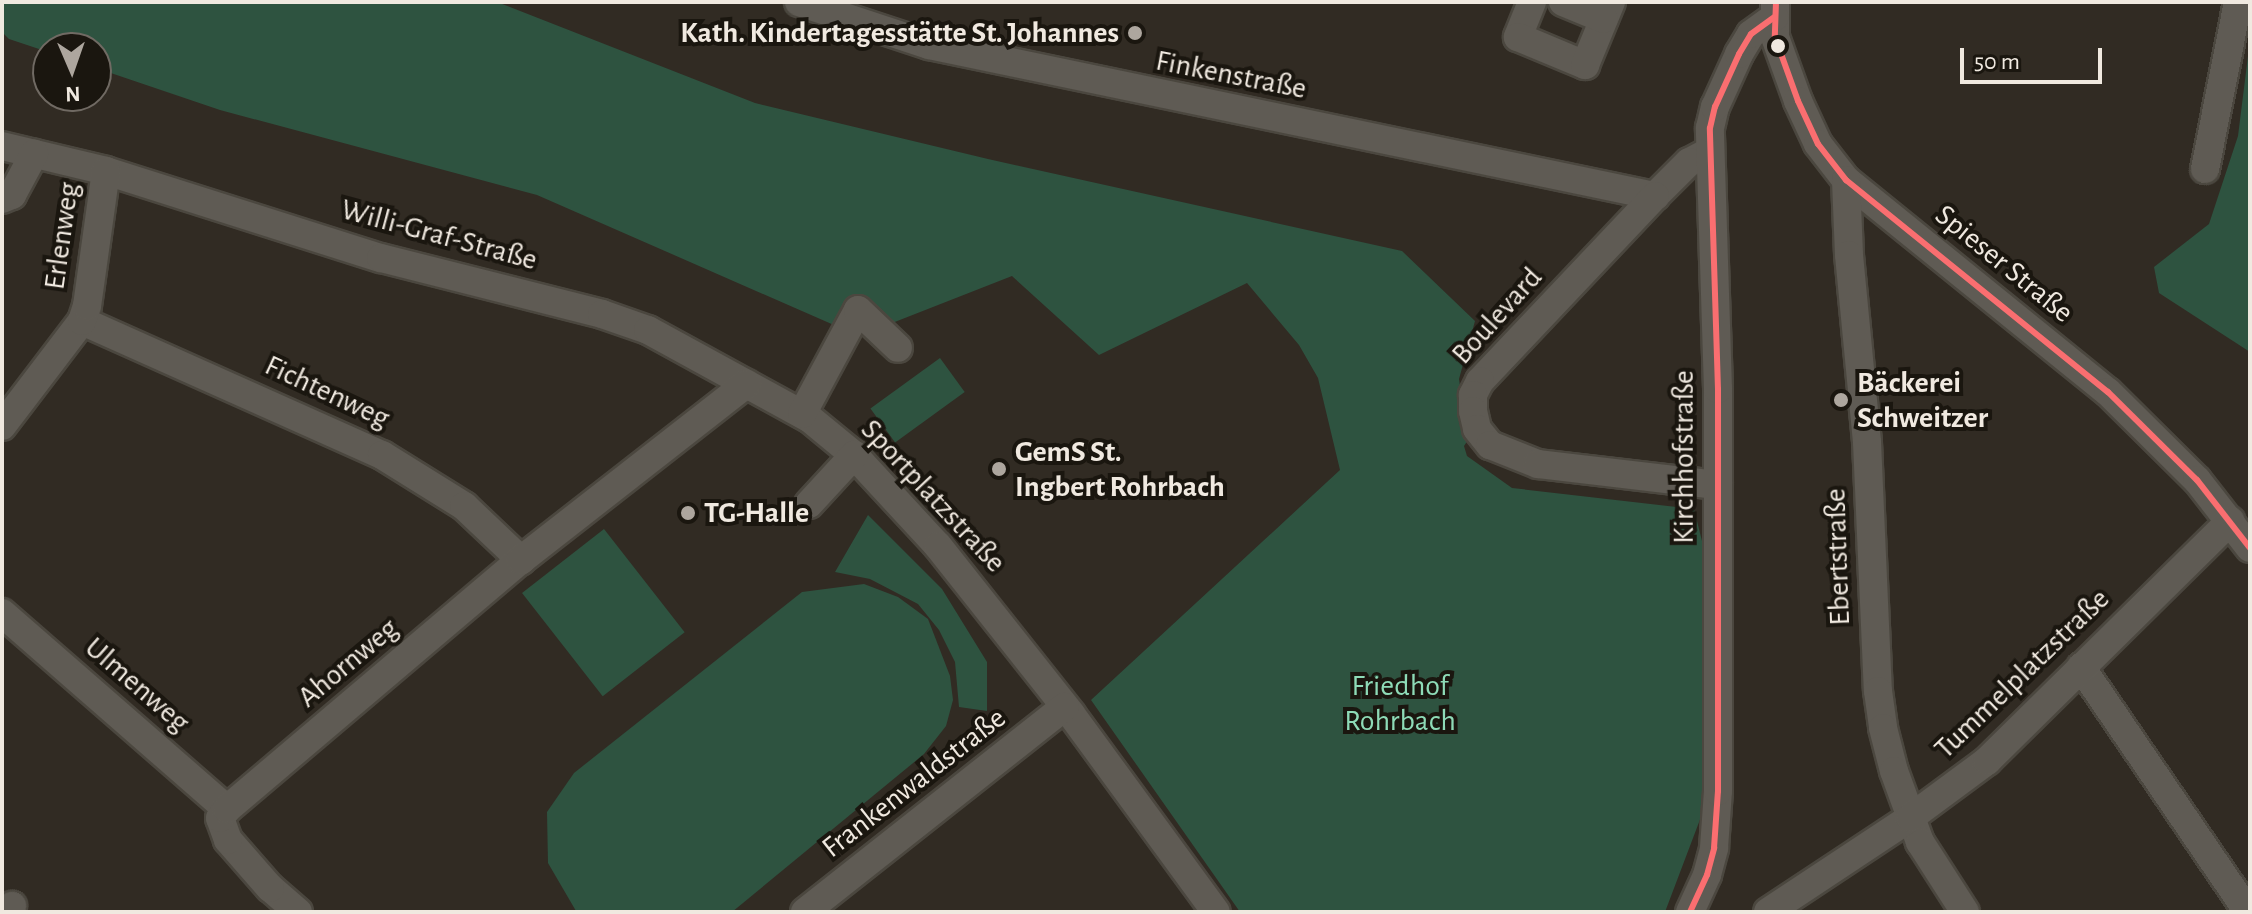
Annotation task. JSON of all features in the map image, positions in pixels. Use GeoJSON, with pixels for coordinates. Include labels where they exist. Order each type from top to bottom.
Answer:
{"type":"FeatureCollection","features":[{"type":"Feature","properties":{"kind":"street","name":"Finkenstraße"},"geometry":{"type":"LineString","coordinates":[[799,2],[929,45],[1655,196]]}},
{"type":"Feature","properties":{"kind":"street"},"geometry":{"type":"LineString","coordinates":[[1532,2],[1518,37],[1585,65],[1607,11],[1563,2]]}},
{"type":"Feature","properties":{"kind":"street"},"geometry":{"type":"LineString","coordinates":[[2205,169],[2238,2]]}},
{"type":"Feature","properties":{"kind":"street","name":"Kirchhofstraße"},"geometry":{"type":"LineString","coordinates":[[1690,912],[1707,875],[1717,821],[1718,485],[1710,151],[1715,107],[1739,54],[1751,34],[1775,9]]}},
{"type":"Feature","properties":{"kind":"street","name":"Spieser Straße"},"geometry":{"type":"LineString","coordinates":[[1775,9],[1775,37],[1798,101],[1818,144],[1846,180],[2108,392],[2197,480],[2250,548]]}},
{"type":"Feature","properties":{"kind":"street","name":"Willi-Graf-Straße"},"geometry":{"type":"LineString","coordinates":[[2,146],[106,171],[381,258],[625,322],[696,354],[746,384]]}},
{"type":"Feature","properties":{"kind":"street","name":"Boulevard"},"geometry":{"type":"LineString","coordinates":[[1710,151],[1689,162],[1480,381],[1473,395],[1473,411],[1477,429],[1490,445],[1538,464],[1718,485]]}},
{"type":"Feature","properties":{"kind":"street"},"geometry":{"type":"LineString","coordinates":[[2,199],[12,195],[34,154]]}},
{"type":"Feature","properties":{"kind":"street","name":"Erlenweg"},"geometry":{"type":"LineString","coordinates":[[2,426],[82,321],[87,306],[106,171]]}},
{"type":"Feature","properties":{"kind":"street","name":"Ebertstraße"},"geometry":{"type":"LineString","coordinates":[[1846,180],[1849,255],[1867,442],[1878,691],[1894,771],[1910,818],[1920,842],[1965,912]]}},
{"type":"Feature","properties":{"kind":"street"},"geometry":{"type":"LineString","coordinates":[[802,414],[858,310],[898,348]]}},
{"type":"Feature","properties":{"kind":"street","name":"Fichtenweg"},"geometry":{"type":"LineString","coordinates":[[82,321],[382,455],[464,506],[521,560]]}},
{"type":"Feature","properties":{"kind":"street"},"geometry":{"type":"LineString","coordinates":[[521,560],[746,384]]}},
{"type":"Feature","properties":{"kind":"street","name":"Sportplatzstraße"},"geometry":{"type":"LineString","coordinates":[[746,384],[802,414],[854,455],[938,546],[1065,707],[1216,912]]}},
{"type":"Feature","properties":{"kind":"street"},"geometry":{"type":"LineString","coordinates":[[809,504],[854,455]]}},
{"type":"Feature","properties":{"kind":"street","name":"Tummelplatzstraße"},"geometry":{"type":"LineString","coordinates":[[1768,912],[1910,818],[1987,761],[2230,521]]}},
{"type":"Feature","properties":{"kind":"street","name":"Ahornweg"},"geometry":{"type":"LineString","coordinates":[[224,814],[521,560]]}},
{"type":"Feature","properties":{"kind":"street","name":"Ulmenweg"},"geometry":{"type":"LineString","coordinates":[[2,613],[224,814]]}},
{"type":"Feature","properties":{"kind":"street"},"geometry":{"type":"LineString","coordinates":[[2081,667],[2248,912]]}},
{"type":"Feature","properties":{"kind":"street","name":"Frankenwaldstraße"},"geometry":{"type":"LineString","coordinates":[[805,912],[1065,707]]}},
{"type":"Feature","properties":{"kind":"street"},"geometry":{"type":"LineString","coordinates":[[224,814],[228,840],[270,888],[298,912]]}},
{"type":"Feature","properties":{"kind":"green space","name":"Friedhof Rohrbach"},"geometry":{"type":"Polygon","coordinates":[[[2,2],[497,2],[755,103],[988,159],[1402,251],[1475,321],[1459,379],[1468,440],[1464,446],[1467,456],[1512,488],[1694,509],[1704,549],[1704,809],[1665,912],[1240,912],[1091,700],[1340,470],[1318,378],[1299,345],[1247,283],[1099,355],[1012,276],[859,336],[537,195],[220,110],[112,73],[112,32],[32,32],[32,47],[9,39],[2,32],[2,2]]]}},
{"type":"Feature","properties":{"kind":"green space"},"geometry":{"type":"Polygon","coordinates":[[[2250,40],[2250,352],[2159,293],[2154,267],[2209,224],[2238,136],[2250,40]]]}},
{"type":"Feature","properties":{"kind":"green space"},"geometry":{"type":"Polygon","coordinates":[[[940,358],[965,392],[895,443],[870,409],[940,358]]]}},
{"type":"Feature","properties":{"kind":"green space"},"geometry":{"type":"Polygon","coordinates":[[[868,515],[942,589],[987,662],[987,711],[959,707],[955,662],[939,630],[918,604],[870,579],[835,572],[868,515]]]}},
{"type":"Feature","properties":{"kind":"green space"},"geometry":{"type":"Polygon","coordinates":[[[604,529],[685,632],[603,696],[522,593],[604,529]]]}},
{"type":"Feature","properties":{"kind":"green space"},"geometry":{"type":"Polygon","coordinates":[[[864,584],[898,597],[928,619],[950,676],[953,700],[946,726],[924,754],[732,912],[576,911],[548,863],[547,812],[574,773],[802,592],[864,584]]]}},
{"type":"Feature","properties":{"kind":"transit line"},"geometry":{"type":"LineString","coordinates":[[1776,2],[1775,37],[1798,101],[1818,144],[1846,180],[2108,392],[2197,480],[2250,548]]}},
{"type":"Feature","properties":{"kind":"transit line"},"geometry":{"type":"LineString","coordinates":[[1690,912],[1707,875],[1714,848],[1718,791],[1718,389],[1710,128],[1715,107],[1739,54],[1751,34],[1774,17]]}},
{"type":"Feature","properties":{"kind":"place","name":"Kath. Kindertagesstätte St. Johannes"},"geometry":{"type":"Point","coordinates":[1135,33]}},
{"type":"Feature","properties":{"kind":"place","name":"Bäckerei Schweitzer"},"geometry":{"type":"Point","coordinates":[1841,400]}},
{"type":"Feature","properties":{"kind":"place","name":"GemS St. Ingbert Rohrbach"},"geometry":{"type":"Point","coordinates":[999,469]}},
{"type":"Feature","properties":{"kind":"place","name":"TG-Halle"},"geometry":{"type":"Point","coordinates":[688,513]}}]}
